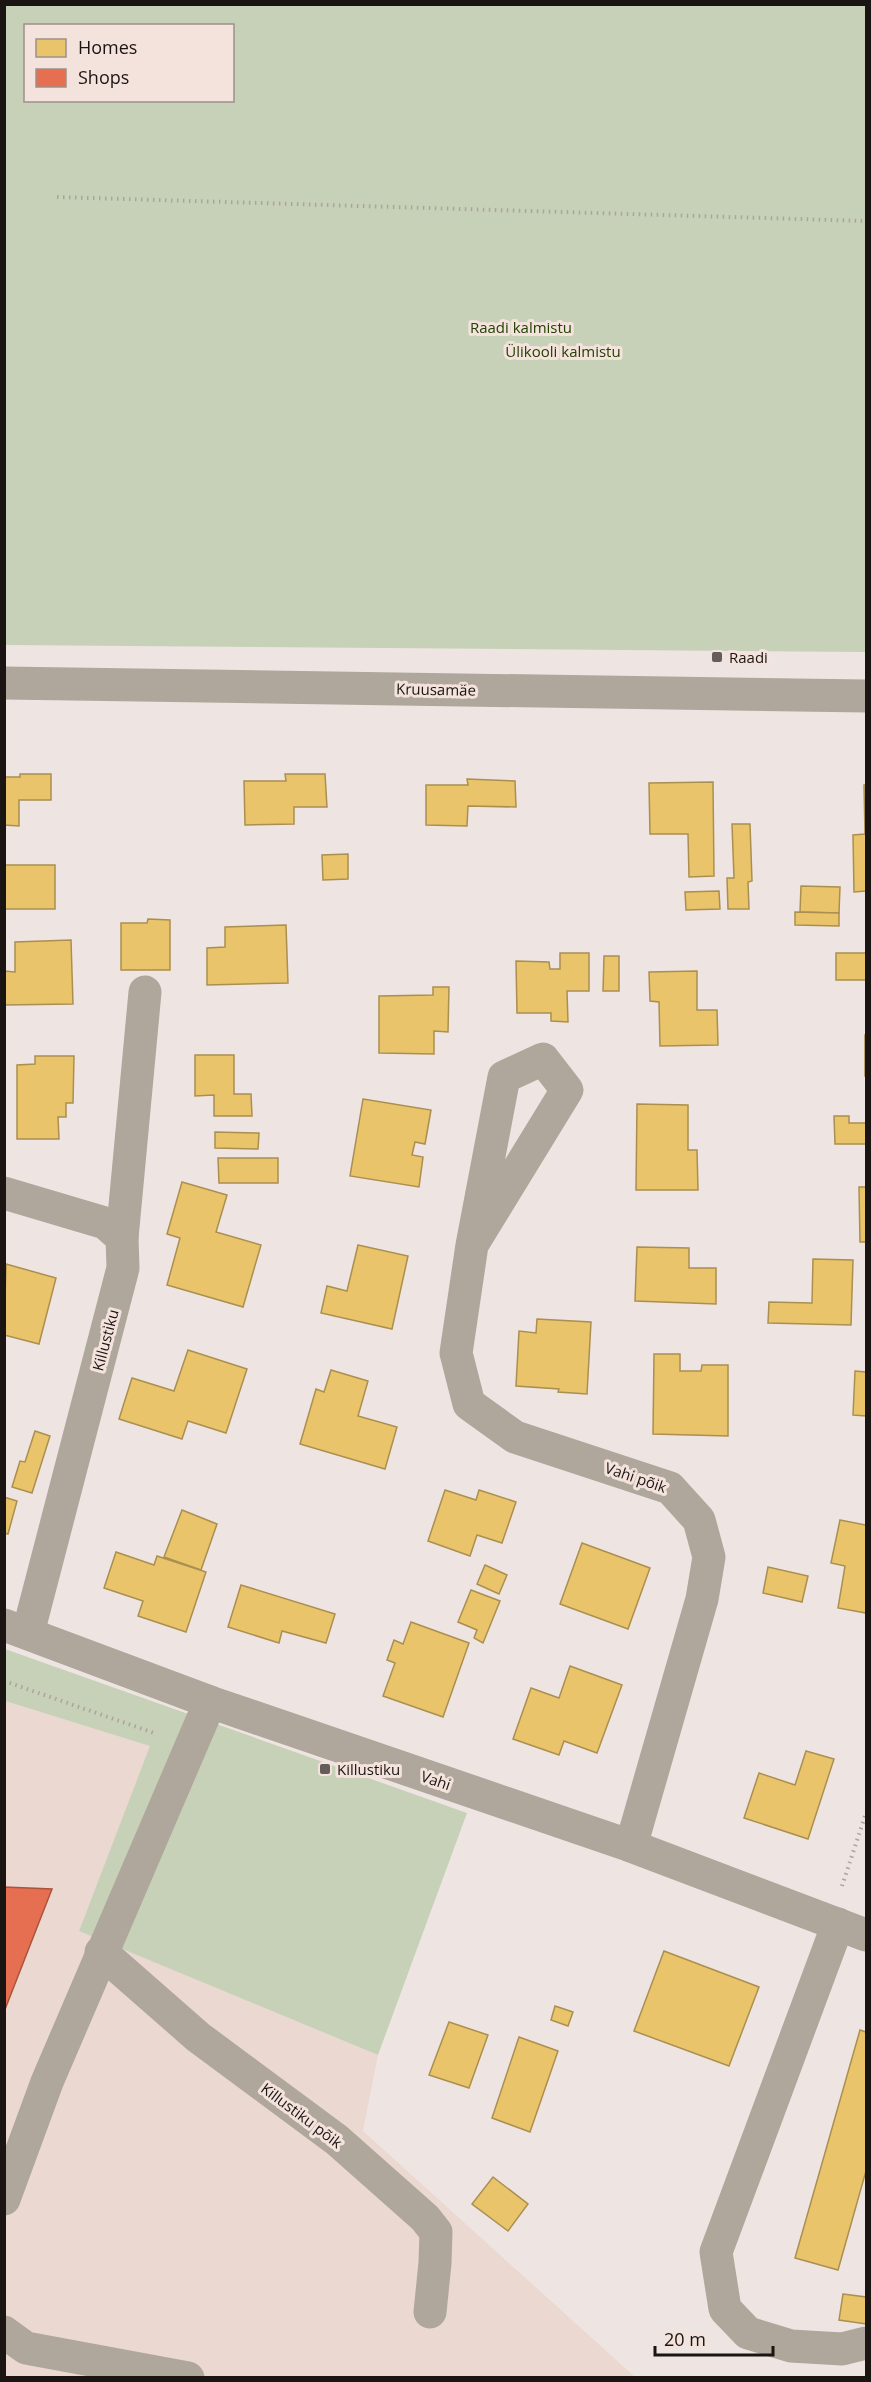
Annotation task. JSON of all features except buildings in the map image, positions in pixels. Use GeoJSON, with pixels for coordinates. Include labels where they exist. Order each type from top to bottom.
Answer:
{"type":"FeatureCollection","features":[{"type":"Feature","properties":{"kind":"street","name":"Kruusamäe"},"geometry":{"type":"LineString","coordinates":[[4,682],[867,696]]}},
{"type":"Feature","properties":{"kind":"street","name":"Killustiku"},"geometry":{"type":"LineString","coordinates":[[16,1629],[123,1268],[122,1238],[145,992]]}},
{"type":"Feature","properties":{"kind":"street","name":"Vahi põik"},"geometry":{"type":"LineString","coordinates":[[472,1245],[567,1090],[543,1059],[504,1077],[472,1245],[456,1353],[469,1404],[515,1437],[670,1488],[699,1520],[709,1557],[702,1599],[631,1846]]}},
{"type":"Feature","properties":{"kind":"street"},"geometry":{"type":"LineString","coordinates":[[4,1193],[105,1223],[122,1238]]}},
{"type":"Feature","properties":{"kind":"street","name":"Vahi"},"geometry":{"type":"LineString","coordinates":[[16,1629],[210,1702],[631,1846],[852,1929]]}},
{"type":"Feature","properties":{"kind":"street"},"geometry":{"type":"LineString","coordinates":[[4,2199],[47,2082],[210,1702]]}},
{"type":"Feature","properties":{"kind":"street"},"geometry":{"type":"LineString","coordinates":[[852,1929],[716,2252],[725,2309],[748,2333],[791,2346],[842,2349],[867,2343]]}},
{"type":"Feature","properties":{"kind":"street","name":"Killustiku põik"},"geometry":{"type":"LineString","coordinates":[[101,1952],[198,2037],[336,2140],[425,2218],[436,2232],[430,2312]]}},
{"type":"Feature","properties":{"kind":"street"},"geometry":{"type":"LineString","coordinates":[[4,2332],[26,2348],[188,2378]]}},
{"type":"Feature","properties":{"kind":"path"},"geometry":{"type":"LineString","coordinates":[[57,197],[867,221]]}},
{"type":"Feature","properties":{"kind":"path"},"geometry":{"type":"LineString","coordinates":[[4,1681],[192,1746]]}},
{"type":"Feature","properties":{"kind":"path"},"geometry":{"type":"LineString","coordinates":[[842,1887],[867,1813]]}},
{"type":"Feature","properties":{"kind":"shaded area"},"geometry":{"type":"Polygon","coordinates":[[[4,1701],[151,1746],[79,1931],[378,2055],[363,2131],[635,2377],[5,2377],[4,1701]]]}},
{"type":"Feature","properties":{"kind":"green space","name":"Ülikooli kalmistu"},"geometry":{"type":"Polygon","coordinates":[[[5,4],[866,5],[866,652],[5,645],[5,4]]]}},
{"type":"Feature","properties":{"kind":"green space"},"geometry":{"type":"Polygon","coordinates":[[[5,1649],[467,1813],[378,2055],[79,1931],[150,1746],[5,1701],[5,1649]]]}},
{"type":"Feature","properties":{"kind":"place","name":"Raadi"},"geometry":{"type":"Point","coordinates":[717,657]}},
{"type":"Feature","properties":{"kind":"place","name":"Killustiku"},"geometry":{"type":"Point","coordinates":[325,1769]}},
{"type":"Feature","properties":{"kind":"park label","name":"Raadi kalmistu"},"geometry":{"type":"Point","coordinates":[521,327]}}]}
